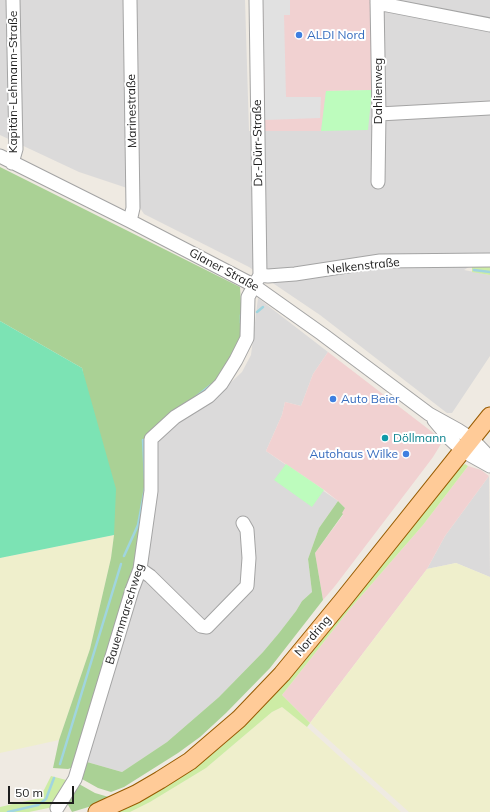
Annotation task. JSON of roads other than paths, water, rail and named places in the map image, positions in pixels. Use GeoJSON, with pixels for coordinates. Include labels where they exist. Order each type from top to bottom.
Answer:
{"type":"FeatureCollection","features":[{"type":"Feature","properties":{"kind":"main road","name":"Nordring"},"geometry":{"type":"LineString","coordinates":[[97,812],[136,794],[160,780],[194,757],[239,719],[296,657],[490,416]]}},
{"type":"Feature","properties":{"kind":"street","name":"Kapitän-Lehmann-Straße"},"geometry":{"type":"LineString","coordinates":[[12,163],[16,148],[14,0]]}},
{"type":"Feature","properties":{"kind":"street","name":"Marinestraße"},"geometry":{"type":"LineString","coordinates":[[130,0],[133,208],[130,221]]}},
{"type":"Feature","properties":{"kind":"street","name":"Dr.-Dürr-Straße"},"geometry":{"type":"LineString","coordinates":[[256,0],[260,212],[256,280]]}},
{"type":"Feature","properties":{"kind":"street"},"geometry":{"type":"LineString","coordinates":[[377,2],[490,25]]}},
{"type":"Feature","properties":{"kind":"street","name":"Dahlienweg"},"geometry":{"type":"LineString","coordinates":[[377,2],[379,114],[378,182]]}},
{"type":"Feature","properties":{"kind":"street"},"geometry":{"type":"LineString","coordinates":[[379,114],[490,108]]}},
{"type":"Feature","properties":{"kind":"street","name":"Glaner Straße"},"geometry":{"type":"LineString","coordinates":[[0,156],[130,221],[256,280],[322,334],[429,414],[450,439],[467,445],[490,458]]}},
{"type":"Feature","properties":{"kind":"street","name":"Nelkenstraße"},"geometry":{"type":"LineString","coordinates":[[256,280],[268,276],[295,274],[380,262],[490,260]]}},
{"type":"Feature","properties":{"kind":"street","name":"Bauernmarschweg"},"geometry":{"type":"LineString","coordinates":[[57,808],[73,785],[132,590],[140,569],[151,491],[151,439],[175,417],[209,396],[221,384],[236,360],[247,338],[248,297],[256,280]]}},
{"type":"Feature","properties":{"kind":"street","name":"Glaner Straße"},"geometry":{"type":"LineString","coordinates":[[467,445],[490,466]]}},
{"type":"Feature","properties":{"kind":"street"},"geometry":{"type":"LineString","coordinates":[[140,569],[150,576],[202,626],[207,626],[247,586],[249,558],[247,530],[243,523]]}},
{"type":"Feature","properties":{"kind":"waterway"},"geometry":{"type":"LineString","coordinates":[[474,270],[490,272]]}},
{"type":"Feature","properties":{"kind":"waterway"},"geometry":{"type":"LineString","coordinates":[[257,312],[263,307]]}},
{"type":"Feature","properties":{"kind":"waterway"},"geometry":{"type":"LineString","coordinates":[[241,315],[241,323]]}},
{"type":"Feature","properties":{"kind":"waterway"},"geometry":{"type":"LineString","coordinates":[[197,396],[211,385]]}},
{"type":"Feature","properties":{"kind":"waterway"},"geometry":{"type":"LineString","coordinates":[[143,440],[145,479]]}},
{"type":"Feature","properties":{"kind":"waterway"},"geometry":{"type":"LineString","coordinates":[[124,556],[138,525],[145,488]]}},
{"type":"Feature","properties":{"kind":"waterway"},"geometry":{"type":"LineString","coordinates":[[60,764],[121,564]]}},
{"type":"Feature","properties":{"kind":"waterway"},"geometry":{"type":"LineString","coordinates":[[8,812],[38,805],[46,799],[54,778]]}},
{"type":"Feature","properties":{"kind":"place","name":"ALDI Nord"},"geometry":{"type":"Point","coordinates":[299,35]}},
{"type":"Feature","properties":{"kind":"place","name":"Auto Beier"},"geometry":{"type":"Point","coordinates":[333,399]}},
{"type":"Feature","properties":{"kind":"place","name":"Döllmann"},"geometry":{"type":"Point","coordinates":[385,438]}},
{"type":"Feature","properties":{"kind":"place","name":"Autohaus Wilke"},"geometry":{"type":"Point","coordinates":[406,454]}}]}
